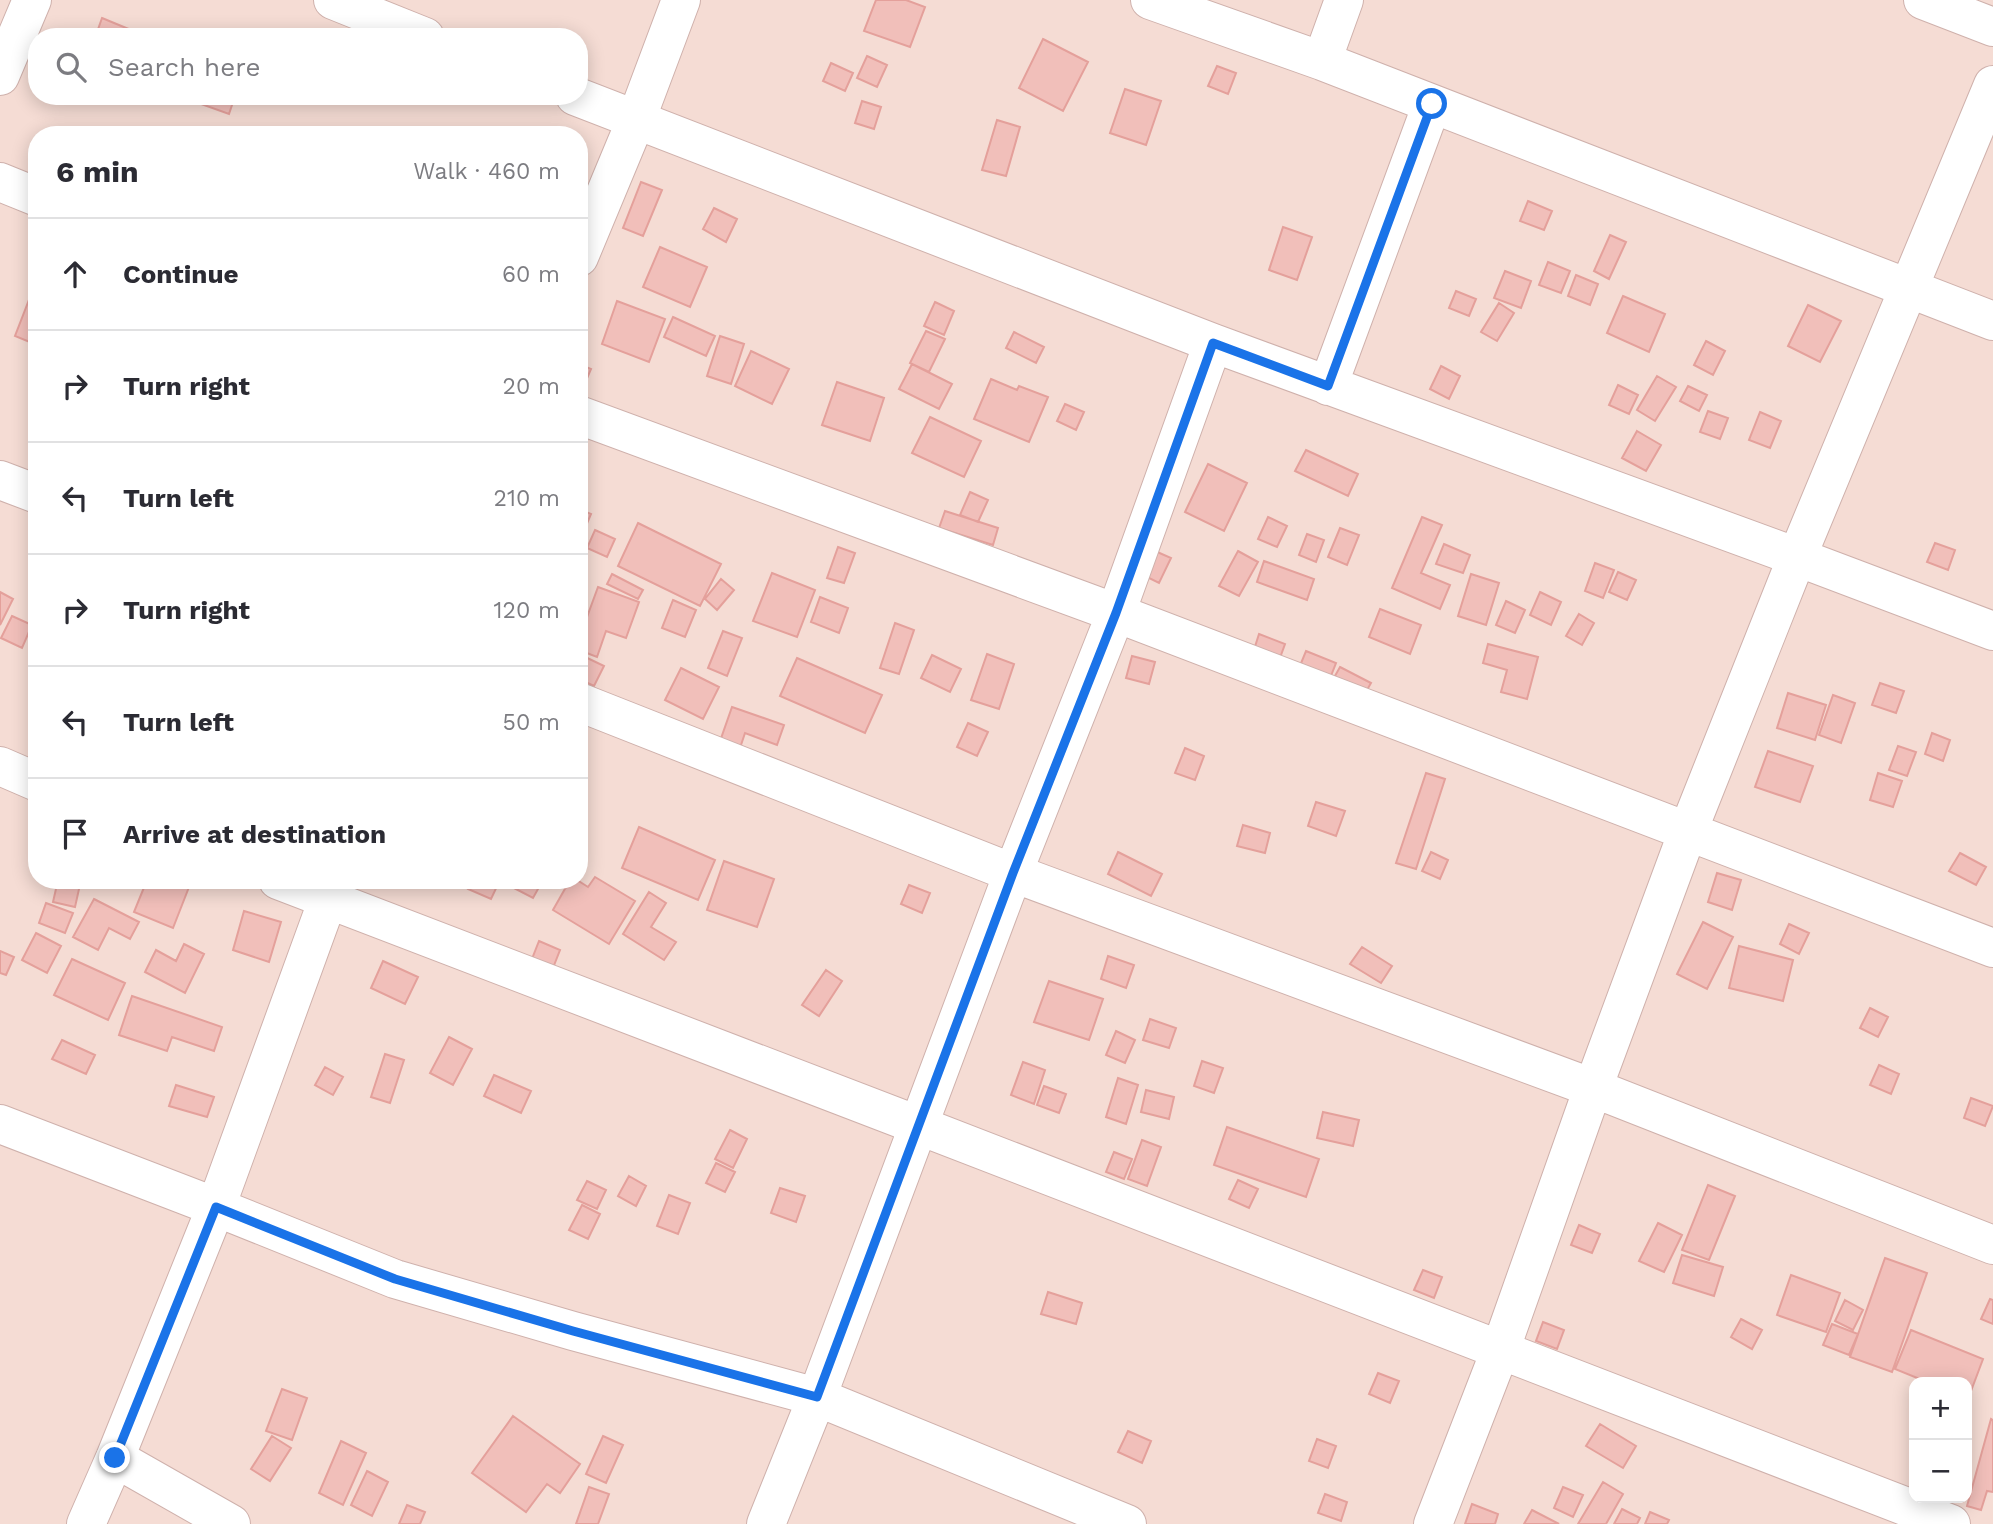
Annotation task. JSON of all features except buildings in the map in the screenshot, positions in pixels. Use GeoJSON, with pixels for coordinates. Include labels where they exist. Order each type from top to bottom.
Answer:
{"type":"FeatureCollection","features":[{"type":"Feature","properties":{"kind":"street"},"geometry":{"type":"LineString","coordinates":[[0,76],[32,0]]}},
{"type":"Feature","properties":{"kind":"street"},"geometry":{"type":"LineString","coordinates":[[333,0],[403,28]]}},
{"type":"Feature","properties":{"kind":"street"},"geometry":{"type":"LineString","coordinates":[[588,235],[636,120],[681,0]]}},
{"type":"Feature","properties":{"kind":"street"},"geometry":{"type":"LineString","coordinates":[[1150,0],[1322,61],[1993,321]]}},
{"type":"Feature","properties":{"kind":"street"},"geometry":{"type":"LineString","coordinates":[[1322,61],[1344,0]]}},
{"type":"Feature","properties":{"kind":"street"},"geometry":{"type":"LineString","coordinates":[[1923,0],[1993,27]]}},
{"type":"Feature","properties":{"kind":"street"},"geometry":{"type":"LineString","coordinates":[[1433,1524],[1500,1351],[1688,831],[1797,557],[1993,85]]}},
{"type":"Feature","properties":{"kind":"street"},"geometry":{"type":"LineString","coordinates":[[588,101],[1213,343],[1993,631]]}},
{"type":"Feature","properties":{"kind":"street"},"geometry":{"type":"LineString","coordinates":[[1328,386],[1432,104]]}},
{"type":"Feature","properties":{"kind":"street"},"geometry":{"type":"LineString","coordinates":[[0,182],[28,193]]}},
{"type":"Feature","properties":{"kind":"street"},"geometry":{"type":"LineString","coordinates":[[766,1524],[920,1126],[1013,873],[1116,613],[1213,343]]}},
{"type":"Feature","properties":{"kind":"street"},"geometry":{"type":"LineString","coordinates":[[588,418],[1116,613],[1993,948]]}},
{"type":"Feature","properties":{"kind":"street"},"geometry":{"type":"LineString","coordinates":[[0,480],[28,491]]}},
{"type":"Feature","properties":{"kind":"street"},"geometry":{"type":"LineString","coordinates":[[588,706],[1013,873],[1593,1088],[1993,1245]]}},
{"type":"Feature","properties":{"kind":"street"},"geometry":{"type":"LineString","coordinates":[[0,766],[28,778]]}},
{"type":"Feature","properties":{"kind":"street"},"geometry":{"type":"LineString","coordinates":[[86,1524],[216,1207],[331,890],[920,1126],[1951,1524]]}},
{"type":"Feature","properties":{"kind":"street"},"geometry":{"type":"LineString","coordinates":[[0,1125],[395,1279],[573,1331],[817,1397],[1127,1524]]}},
{"type":"Feature","properties":{"kind":"street"},"geometry":{"type":"LineString","coordinates":[[115,1458],[231,1524]]}},
{"type":"Feature","properties":{"kind":"shaded area"},"geometry":{"type":"Polygon","coordinates":[[[0,0],[1993,0],[1993,1524],[0,1524],[0,0]]]}},
{"type":"Feature","properties":{"kind":"route"},"geometry":{"type":"LineString","coordinates":[[115,1458],[216,1207],[395,1279],[573,1331],[817,1397],[1013,873],[1116,613],[1213,343],[1328,386],[1432,104]]}}]}
